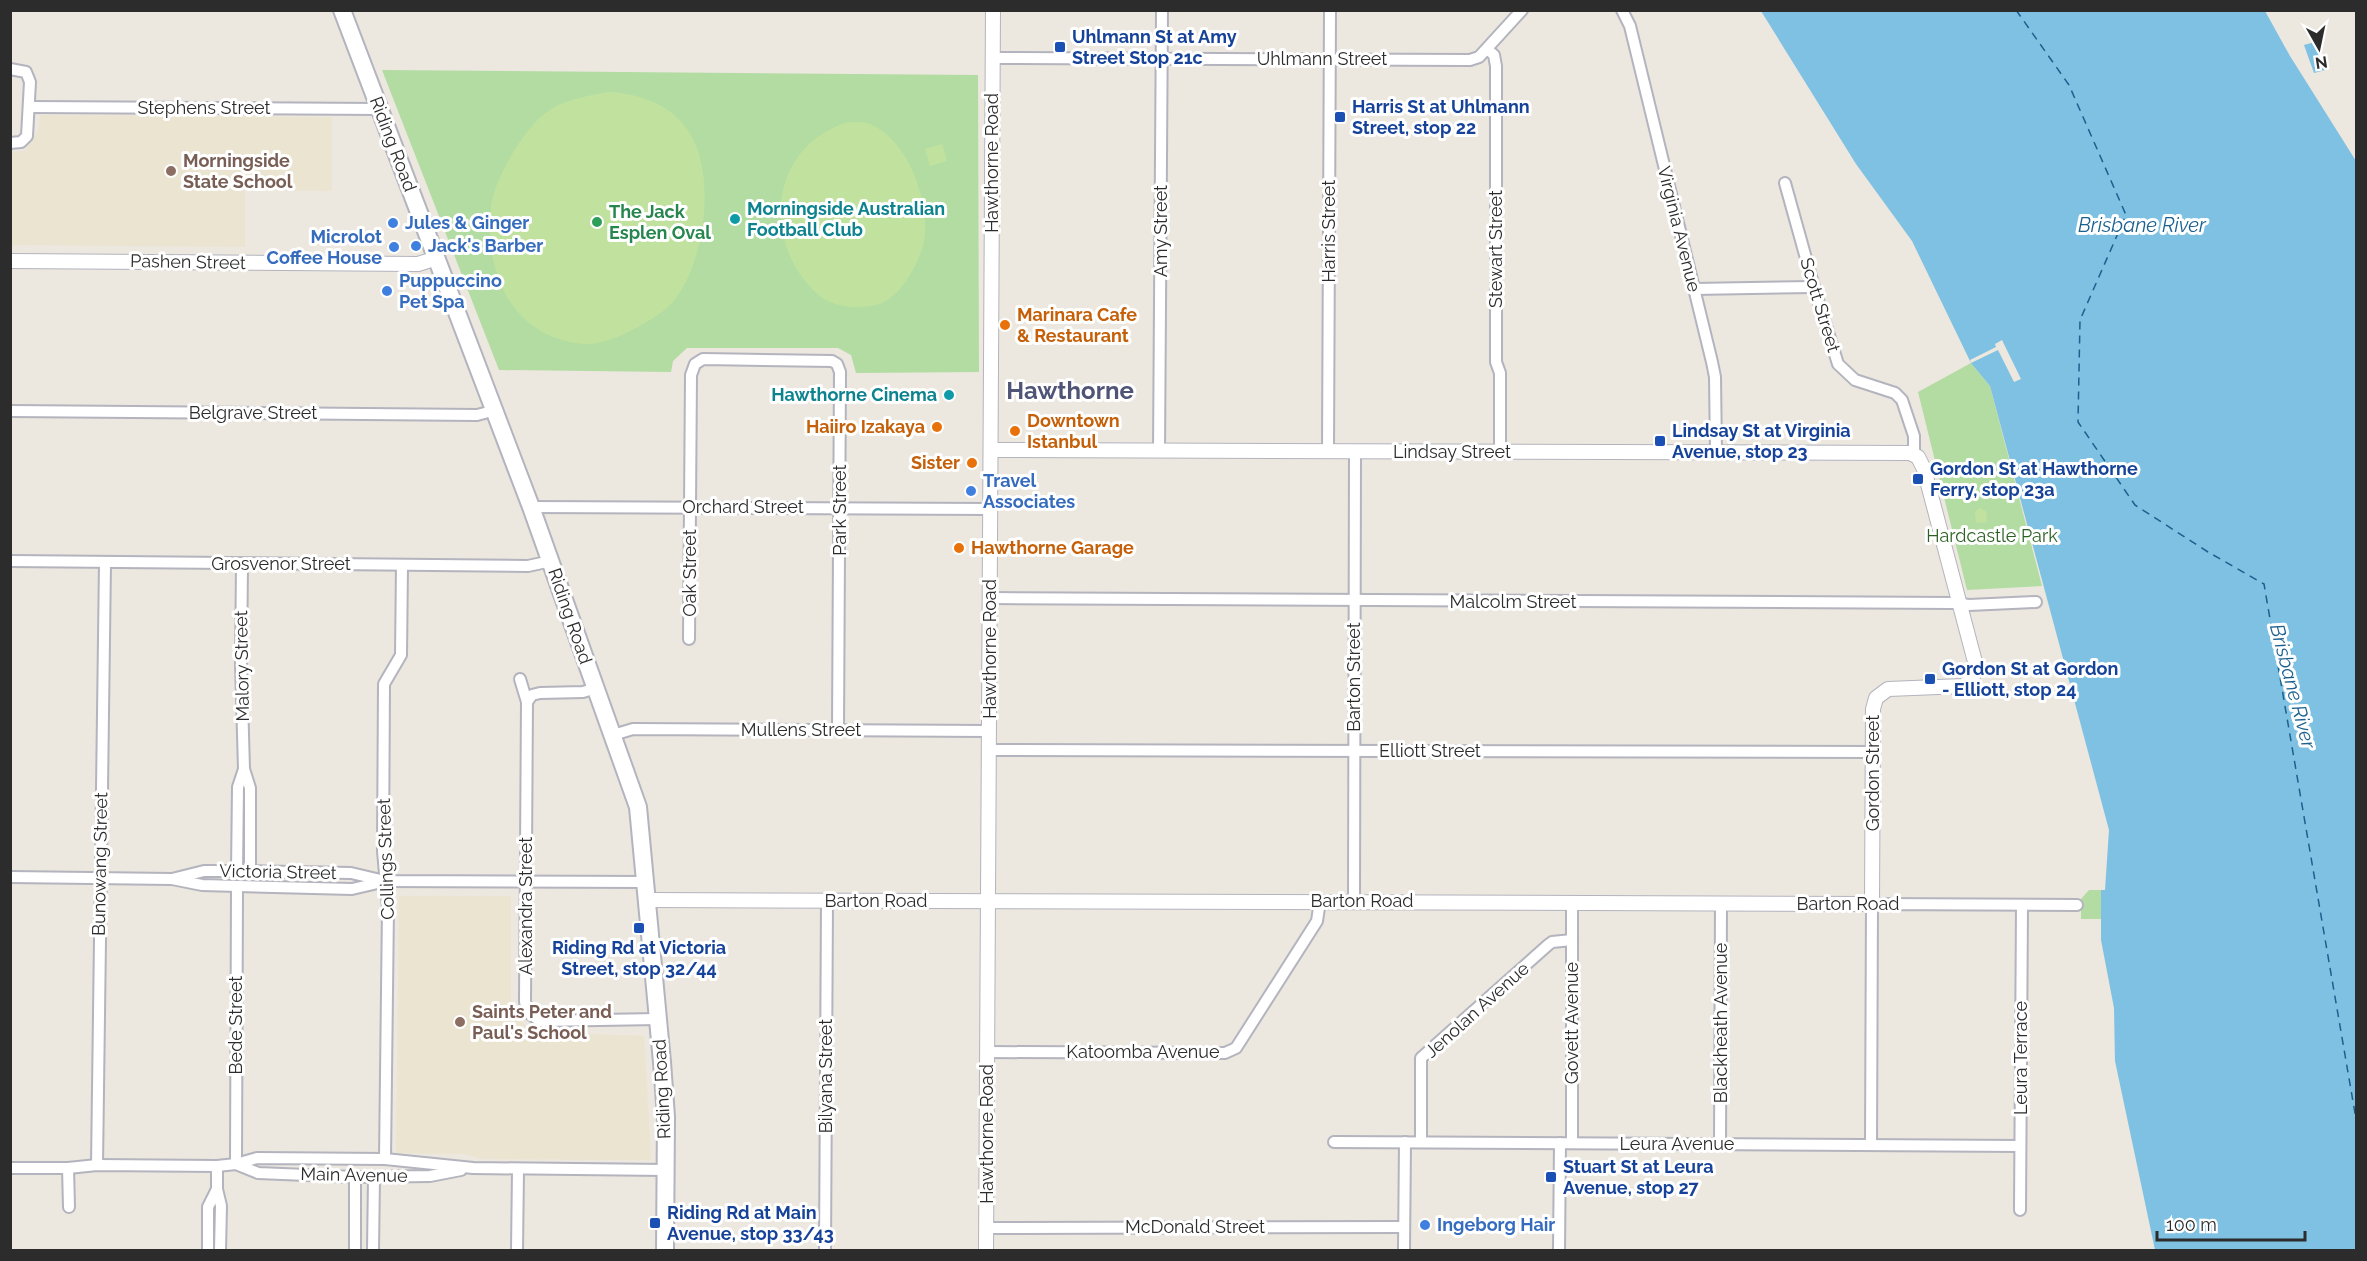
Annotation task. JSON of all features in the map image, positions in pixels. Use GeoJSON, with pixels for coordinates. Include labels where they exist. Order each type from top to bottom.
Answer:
{"type":"FeatureCollection","features":[{"type":"Feature","properties":{"kind":"main road","name":"Riding Road"},"geometry":{"type":"LineString","coordinates":[[342,10],[496,410],[638,807],[666,1117],[665,1251]]}},
{"type":"Feature","properties":{"kind":"street","name":"Hawthorne Road"},"geometry":{"type":"LineString","coordinates":[[986,1251],[993,10]]}},
{"type":"Feature","properties":{"kind":"street","name":"Amy Street"},"geometry":{"type":"LineString","coordinates":[[1160,451],[1162,10]]}},
{"type":"Feature","properties":{"kind":"street","name":"Harris Street"},"geometry":{"type":"LineString","coordinates":[[1328,452],[1330,10]]}},
{"type":"Feature","properties":{"kind":"street","name":"Uhlmann Street"},"geometry":{"type":"LineString","coordinates":[[993,58],[1470,60],[1479,57],[1522,10]]}},
{"type":"Feature","properties":{"kind":"street","name":"Virginia Avenue"},"geometry":{"type":"LineString","coordinates":[[1622,10],[1630,26],[1715,377],[1716,452]]}},
{"type":"Feature","properties":{"kind":"street","name":"Stewart Street"},"geometry":{"type":"LineString","coordinates":[[1487,49],[1494,55],[1496,66],[1496,362],[1500,373],[1500,452]]}},
{"type":"Feature","properties":{"kind":"street"},"geometry":{"type":"LineString","coordinates":[[10,69],[23,70],[29,77],[27,136],[21,142],[10,143]]}},
{"type":"Feature","properties":{"kind":"street","name":"Stephens Street"},"geometry":{"type":"LineString","coordinates":[[29,107],[380,109]]}},
{"type":"Feature","properties":{"kind":"street","name":"Scott Street"},"geometry":{"type":"LineString","coordinates":[[1785,183],[1838,364],[1855,380],[1895,393]]}},
{"type":"Feature","properties":{"kind":"street","name":"Pashen Street"},"geometry":{"type":"LineString","coordinates":[[10,261],[418,264],[437,258]]}},
{"type":"Feature","properties":{"kind":"street"},"geometry":{"type":"LineString","coordinates":[[1694,289],[1814,287]]}},
{"type":"Feature","properties":{"kind":"street","name":"Park Street"},"geometry":{"type":"LineString","coordinates":[[695,364],[703,359],[832,361],[837,364],[840,372],[838,730]]}},
{"type":"Feature","properties":{"kind":"street","name":"Oak Street"},"geometry":{"type":"LineString","coordinates":[[689,639],[691,375],[695,364]]}},
{"type":"Feature","properties":{"kind":"street","name":"Gordon Street"},"geometry":{"type":"LineString","coordinates":[[1871,1145],[1873,709],[1880,693],[1888,689],[1959,687],[1972,678],[1975,662],[1924,469],[1921,461],[1914,454],[1914,436],[1902,400],[1895,393]]}},
{"type":"Feature","properties":{"kind":"street","name":"Belgrave Street"},"geometry":{"type":"LineString","coordinates":[[10,411],[477,415],[496,410]]}},
{"type":"Feature","properties":{"kind":"street","name":"Lindsay Street"},"geometry":{"type":"LineString","coordinates":[[991,450],[1914,454]]}},
{"type":"Feature","properties":{"kind":"street","name":"Barton Street"},"geometry":{"type":"LineString","coordinates":[[1354,902],[1355,452]]}},
{"type":"Feature","properties":{"kind":"street","name":"Orchard Street"},"geometry":{"type":"LineString","coordinates":[[531,507],[990,509]]}},
{"type":"Feature","properties":{"kind":"street","name":"Grosvenor Street"},"geometry":{"type":"LineString","coordinates":[[10,561],[528,566],[551,561]]}},
{"type":"Feature","properties":{"kind":"street","name":"Bunowang Street"},"geometry":{"type":"LineString","coordinates":[[97,1165],[105,562]]}},
{"type":"Feature","properties":{"kind":"street","name":"Malory Street"},"geometry":{"type":"LineString","coordinates":[[242,564],[241,664],[244,769],[250,788],[250,872]]}},
{"type":"Feature","properties":{"kind":"street","name":"Collings Street"},"geometry":{"type":"LineString","coordinates":[[385,1159],[388,908],[385,881],[384,684],[401,655],[402,565]]}},
{"type":"Feature","properties":{"kind":"street","name":"Malcolm Street"},"geometry":{"type":"LineString","coordinates":[[990,598],[1960,604],[2036,602]]}},
{"type":"Feature","properties":{"kind":"street","name":"Alexandra Street"},"geometry":{"type":"LineString","coordinates":[[520,679],[527,702],[525,1002],[530,1014],[540,1021],[658,1019]]}},
{"type":"Feature","properties":{"kind":"street"},"geometry":{"type":"LineString","coordinates":[[527,702],[532,695],[540,693],[583,692],[596,688]]}},
{"type":"Feature","properties":{"kind":"street","name":"Mullens Street"},"geometry":{"type":"LineString","coordinates":[[614,735],[633,729],[989,731]]}},
{"type":"Feature","properties":{"kind":"street","name":"Elliott Street"},"geometry":{"type":"LineString","coordinates":[[989,750],[1872,752]]}},
{"type":"Feature","properties":{"kind":"street","name":"Malory Street"},"geometry":{"type":"LineString","coordinates":[[237,872],[238,787],[244,769]]}},
{"type":"Feature","properties":{"kind":"street","name":"Victoria Street"},"geometry":{"type":"LineString","coordinates":[[172,879],[204,871],[351,873],[385,881],[645,882]]}},
{"type":"Feature","properties":{"kind":"street","name":"Victoria Street"},"geometry":{"type":"LineString","coordinates":[[10,877],[172,879],[202,885],[352,889],[385,881]]}},
{"type":"Feature","properties":{"kind":"street","name":"Bede Street"},"geometry":{"type":"LineString","coordinates":[[236,1164],[237,886]]}},
{"type":"Feature","properties":{"kind":"street","name":"Barton Road"},"geometry":{"type":"LineString","coordinates":[[647,900],[2077,905]]}},
{"type":"Feature","properties":{"kind":"street","name":"Bilyana Street"},"geometry":{"type":"LineString","coordinates":[[825,1251],[827,901]]}},
{"type":"Feature","properties":{"kind":"street","name":"Katoomba Avenue"},"geometry":{"type":"LineString","coordinates":[[987,1052],[1225,1053],[1236,1048],[1317,921],[1320,901]]}},
{"type":"Feature","properties":{"kind":"street","name":"Govett Avenue"},"geometry":{"type":"LineString","coordinates":[[1572,903],[1572,1143]]}},
{"type":"Feature","properties":{"kind":"street","name":"Blackheath Avenue"},"geometry":{"type":"LineString","coordinates":[[1720,1144],[1721,903]]}},
{"type":"Feature","properties":{"kind":"street","name":"Leura Terrace"},"geometry":{"type":"LineString","coordinates":[[2020,1210],[2022,905]]}},
{"type":"Feature","properties":{"kind":"street","name":"Jenolan Avenue"},"geometry":{"type":"LineString","coordinates":[[1421,1142],[1421,1058],[1548,945],[1552,942],[1572,940]]}},
{"type":"Feature","properties":{"kind":"street","name":"Leura Avenue"},"geometry":{"type":"LineString","coordinates":[[1334,1142],[2020,1146]]}},
{"type":"Feature","properties":{"kind":"street"},"geometry":{"type":"LineString","coordinates":[[1404,1251],[1405,1142]]}},
{"type":"Feature","properties":{"kind":"street"},"geometry":{"type":"LineString","coordinates":[[1559,1251],[1560,1143]]}},
{"type":"Feature","properties":{"kind":"street","name":"Main Avenue"},"geometry":{"type":"LineString","coordinates":[[10,1168],[68,1168],[97,1165],[217,1166],[257,1158],[385,1159],[518,1170],[665,1170]]}},
{"type":"Feature","properties":{"kind":"street","name":"Main Avenue"},"geometry":{"type":"LineString","coordinates":[[236,1164],[258,1173],[355,1177],[430,1176],[473,1168]]}},
{"type":"Feature","properties":{"kind":"street"},"geometry":{"type":"LineString","coordinates":[[217,1166],[217,1189],[221,1206],[220,1251]]}},
{"type":"Feature","properties":{"kind":"street"},"geometry":{"type":"LineString","coordinates":[[68,1168],[69,1207]]}},
{"type":"Feature","properties":{"kind":"street"},"geometry":{"type":"LineString","coordinates":[[517,1251],[518,1170]]}},
{"type":"Feature","properties":{"kind":"street"},"geometry":{"type":"LineString","coordinates":[[355,1177],[355,1251]]}},
{"type":"Feature","properties":{"kind":"street"},"geometry":{"type":"LineString","coordinates":[[373,1251],[374,1177]]}},
{"type":"Feature","properties":{"kind":"street"},"geometry":{"type":"LineString","coordinates":[[207,1251],[208,1207],[217,1189]]}},
{"type":"Feature","properties":{"kind":"street","name":"McDonald Street"},"geometry":{"type":"LineString","coordinates":[[986,1228],[1404,1227]]}},
{"type":"Feature","properties":{"kind":"shaded area","name":"Morningside State School"},"geometry":{"type":"Polygon","coordinates":[[[40,115],[332,117],[332,191],[245,190],[245,247],[11,245],[11,152],[25,151],[39,129],[40,115]]]}},
{"type":"Feature","properties":{"kind":"shaded area","name":"Saints Peter and Paul's School"},"geometry":{"type":"Polygon","coordinates":[[[399,896],[511,896],[511,1013],[533,1032],[644,1036],[651,1160],[481,1159],[464,1154],[396,1153],[399,896]]]}},
{"type":"Feature","properties":{"kind":"green space"},"geometry":{"type":"Polygon","coordinates":[[[382,70],[978,75],[979,372],[856,373],[851,355],[838,348],[687,348],[673,361],[671,372],[499,370],[382,70]]]}},
{"type":"Feature","properties":{"kind":"green space","name":"The Jack Esplen Oval"},"geometry":{"type":"Polygon","coordinates":[[[607,92],[630,95],[653,102],[682,122],[698,150],[703,172],[705,195],[703,219],[693,266],[672,303],[625,334],[601,342],[583,344],[558,339],[537,329],[520,315],[507,297],[492,255],[491,207],[497,185],[507,163],[536,122],[551,109],[564,103],[607,92]]]}},
{"type":"Feature","properties":{"kind":"green space"},"geometry":{"type":"Polygon","coordinates":[[[848,122],[870,124],[884,132],[895,143],[914,174],[924,209],[924,241],[919,258],[909,276],[889,299],[865,307],[838,305],[813,290],[802,277],[790,255],[783,232],[781,209],[784,186],[793,166],[806,147],[825,132],[848,122]]]}},
{"type":"Feature","properties":{"kind":"green space"},"geometry":{"type":"Polygon","coordinates":[[[942,144],[947,161],[930,166],[925,149],[942,144]]]}},
{"type":"Feature","properties":{"kind":"green space","name":"Hardcastle Park"},"geometry":{"type":"Polygon","coordinates":[[[1971,363],[1990,386],[2042,586],[1967,590],[1918,392],[1971,363]]]}},
{"type":"Feature","properties":{"kind":"green space"},"geometry":{"type":"Polygon","coordinates":[[[1979,508],[1986,511],[1987,522],[1976,523],[1975,512],[1979,508]]]}},
{"type":"Feature","properties":{"kind":"green space"},"geometry":{"type":"Polygon","coordinates":[[[2089,890],[2101,890],[2101,919],[2081,919],[2081,899],[2089,890]]]}},
{"type":"Feature","properties":{"kind":"water","name":"Brisbane River"},"geometry":{"type":"Polygon","coordinates":[[[1761,11],[2265,11],[2290,56],[2356,161],[2356,1250],[2155,1250],[2115,1061],[2114,1008],[2101,940],[2101,890],[2105,890],[2109,830],[1990,386],[1971,363],[1912,241],[1856,164],[1761,11]]]}},
{"type":"Feature","properties":{"kind":"water"},"geometry":{"type":"Polygon","coordinates":[[[2315,42],[2325,70],[2314,73],[2304,45],[2315,42]]]}},
{"type":"Feature","properties":{"kind":"pier"},"geometry":{"type":"Polygon","coordinates":[[[2002,340],[2021,379],[2014,382],[1998,350],[1971,363],[1970,360],[1996,347],[1995,344],[2002,340]]]}},
{"type":"Feature","properties":{"kind":"ferry route"},"geometry":{"type":"LineString","coordinates":[[2016,10],[2069,85],[2126,215],[2080,320],[2078,422],[2135,505],[2208,552],[2264,584],[2356,1119]]}},
{"type":"Feature","properties":{"kind":"place","name":"Uhlmann St at Amy Street Stop 21c"},"geometry":{"type":"Point","coordinates":[1060,47]}},
{"type":"Feature","properties":{"kind":"place","name":"Harris St at Uhlmann Street, stop 22"},"geometry":{"type":"Point","coordinates":[1340,117]}},
{"type":"Feature","properties":{"kind":"place","name":"Morningside State School"},"geometry":{"type":"Point","coordinates":[171,171]}},
{"type":"Feature","properties":{"kind":"place","name":"Morningside Australian Football Club"},"geometry":{"type":"Point","coordinates":[735,219]}},
{"type":"Feature","properties":{"kind":"place","name":"The Jack Esplen Oval"},"geometry":{"type":"Point","coordinates":[597,222]}},
{"type":"Feature","properties":{"kind":"place","name":"Jules & Ginger"},"geometry":{"type":"Point","coordinates":[393,223]}},
{"type":"Feature","properties":{"kind":"place","name":"Jack's Barber"},"geometry":{"type":"Point","coordinates":[416,246]}},
{"type":"Feature","properties":{"kind":"place","name":"Microlot Coffee House"},"geometry":{"type":"Point","coordinates":[394,247]}},
{"type":"Feature","properties":{"kind":"place","name":"Puppuccino Pet Spa"},"geometry":{"type":"Point","coordinates":[387,291]}},
{"type":"Feature","properties":{"kind":"place","name":"Marinara Cafe & Restaurant"},"geometry":{"type":"Point","coordinates":[1005,325]}},
{"type":"Feature","properties":{"kind":"place","name":"Hawthorne Cinema"},"geometry":{"type":"Point","coordinates":[949,395]}},
{"type":"Feature","properties":{"kind":"place","name":"Haiiro Izakaya"},"geometry":{"type":"Point","coordinates":[937,427]}},
{"type":"Feature","properties":{"kind":"place","name":"Downtown Istanbul"},"geometry":{"type":"Point","coordinates":[1015,431]}},
{"type":"Feature","properties":{"kind":"place","name":"Lindsay St at Virginia Avenue, stop 23"},"geometry":{"type":"Point","coordinates":[1660,441]}},
{"type":"Feature","properties":{"kind":"place","name":"Sister"},"geometry":{"type":"Point","coordinates":[972,463]}},
{"type":"Feature","properties":{"kind":"place","name":"Gordon St at Hawthorne Ferry, stop 23a"},"geometry":{"type":"Point","coordinates":[1918,479]}},
{"type":"Feature","properties":{"kind":"place","name":"Travel Associates"},"geometry":{"type":"Point","coordinates":[971,491]}},
{"type":"Feature","properties":{"kind":"place","name":"Hawthorne Garage"},"geometry":{"type":"Point","coordinates":[959,548]}},
{"type":"Feature","properties":{"kind":"place","name":"Gordon St at Gordon - Elliott, stop 24"},"geometry":{"type":"Point","coordinates":[1930,679]}},
{"type":"Feature","properties":{"kind":"place","name":"Riding Rd at Victoria Street, stop 32/44"},"geometry":{"type":"Point","coordinates":[639,928]}},
{"type":"Feature","properties":{"kind":"place","name":"Saints Peter and Paul's School"},"geometry":{"type":"Point","coordinates":[460,1022]}},
{"type":"Feature","properties":{"kind":"place","name":"Stuart St at Leura Avenue, stop 27"},"geometry":{"type":"Point","coordinates":[1551,1177]}},
{"type":"Feature","properties":{"kind":"place","name":"Riding Rd at Main Avenue, stop 33/43"},"geometry":{"type":"Point","coordinates":[655,1223]}},
{"type":"Feature","properties":{"kind":"place","name":"Ingeborg Hair"},"geometry":{"type":"Point","coordinates":[1425,1225]}},
{"type":"Feature","properties":{"kind":"district","name":"Hawthorne"},"geometry":{"type":"Point","coordinates":[1070,391]}}]}
